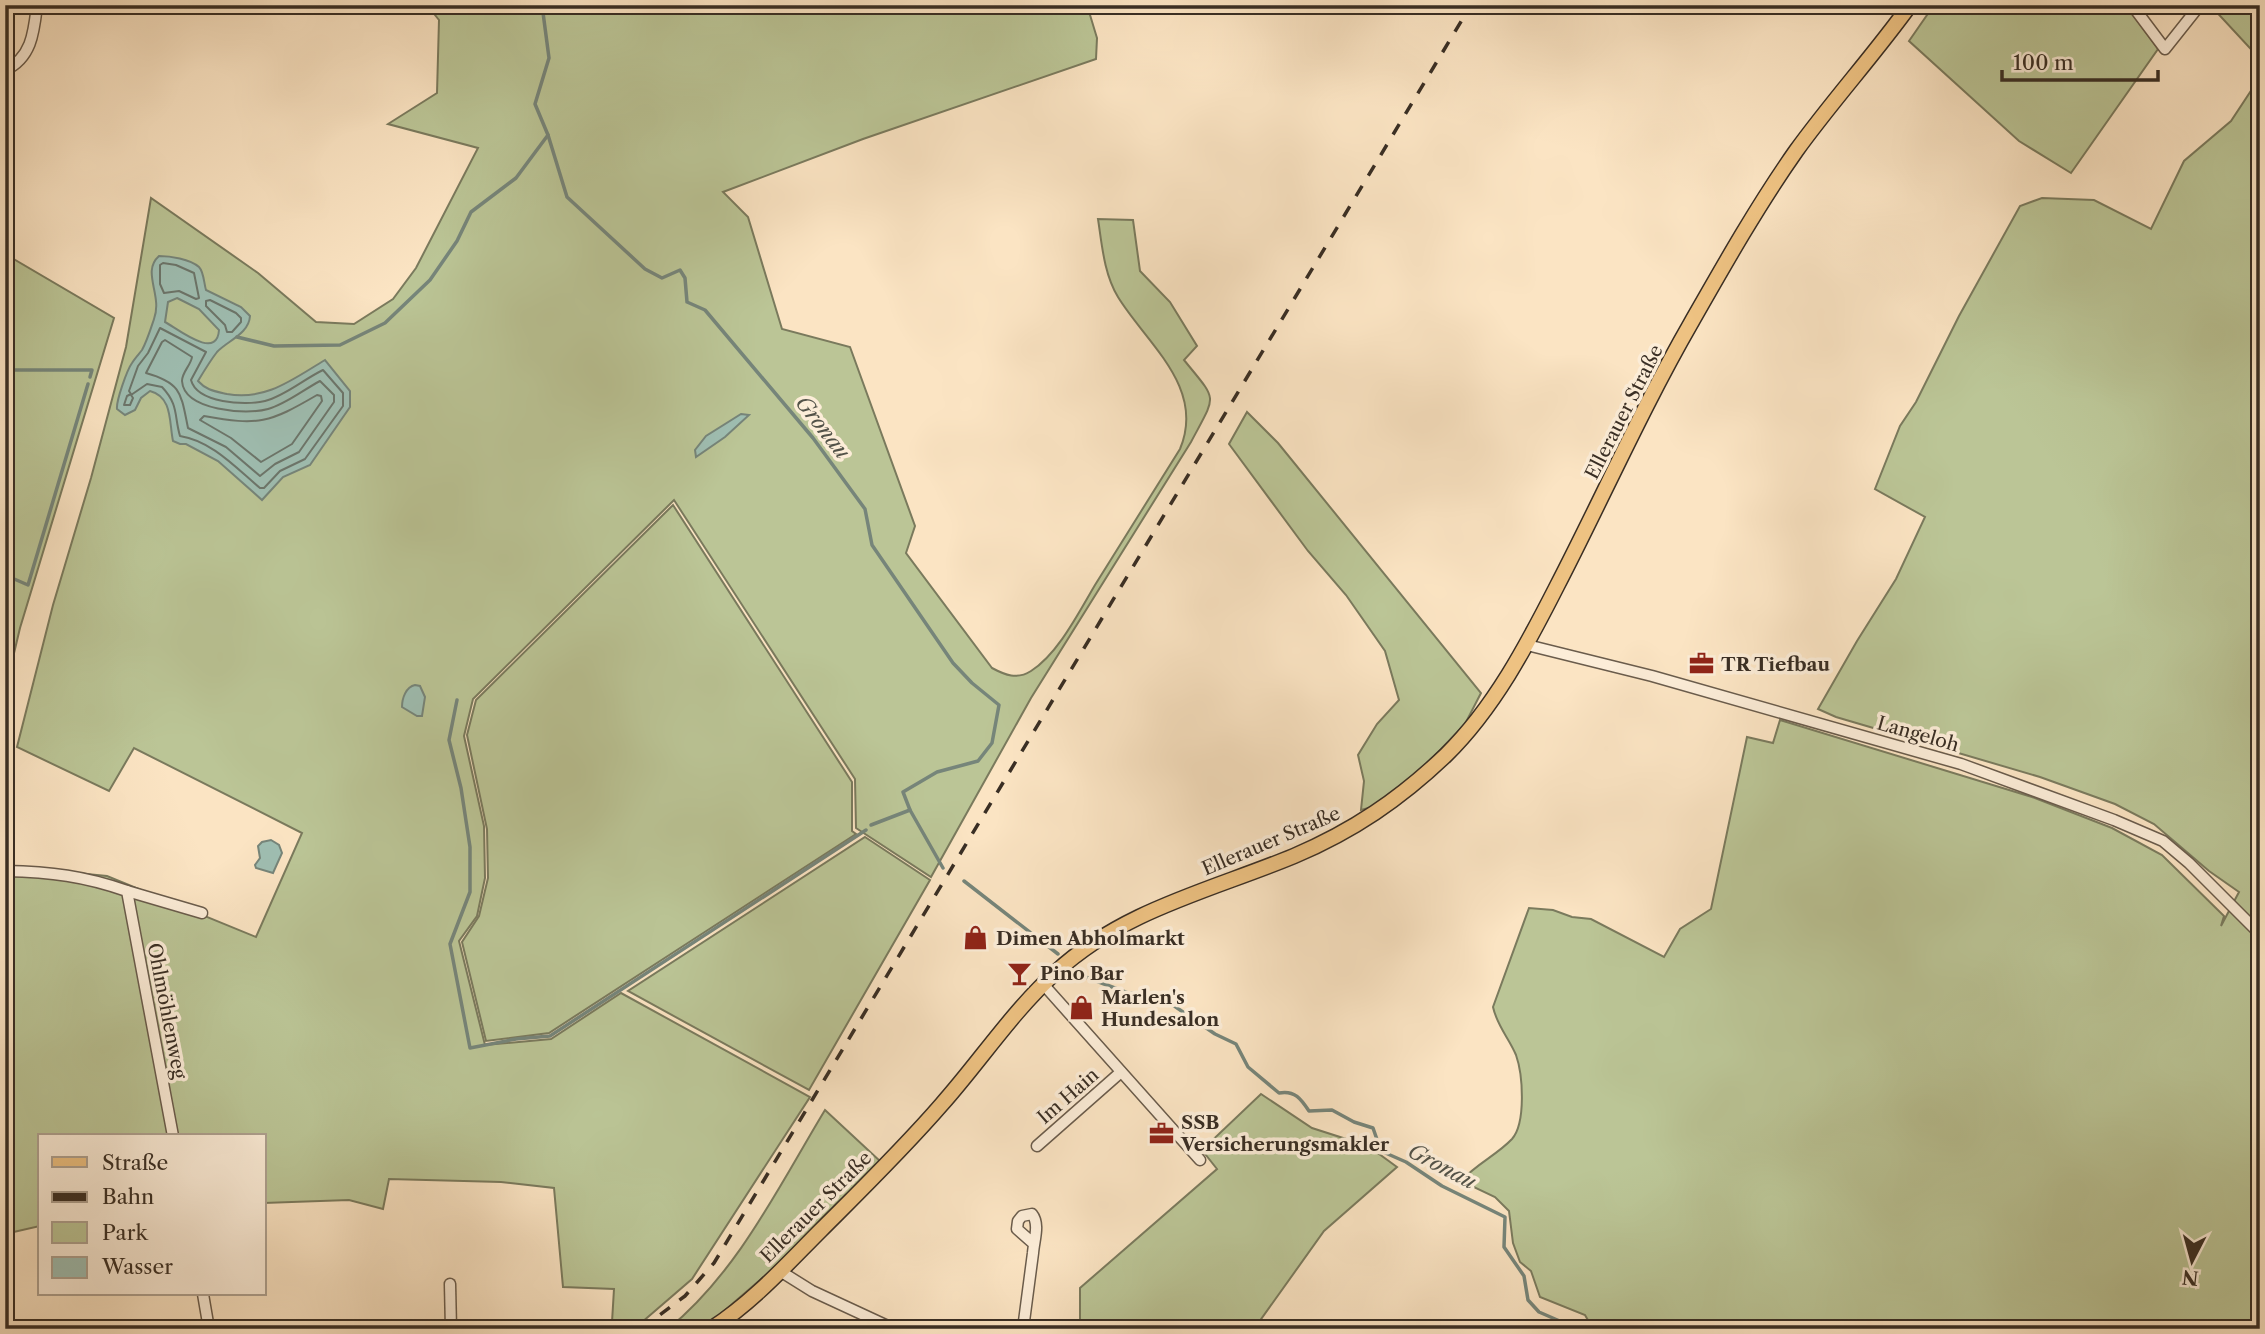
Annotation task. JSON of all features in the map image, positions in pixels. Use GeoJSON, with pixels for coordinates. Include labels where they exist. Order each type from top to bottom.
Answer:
{"type":"FeatureCollection","features":[{"type":"Feature","properties":{"kind":"main road","name":"Ellerauer Straße"},"geometry":{"type":"LineString","coordinates":[[712,1329],[780,1271],[942,1104],[988,1045],[1043,984],[1071,958],[1144,912],[1296,855],[1375,815],[1451,751],[1481,715],[1527,645],[1670,362],[1765,200],[1797,150],[1910,5]]}},
{"type":"Feature","properties":{"kind":"street"},"geometry":{"type":"LineString","coordinates":[[5,70],[15,66],[25,55],[34,38],[37,5]]}},
{"type":"Feature","properties":{"kind":"street"},"geometry":{"type":"LineString","coordinates":[[2132,5],[2165,49],[2200,5]]}},
{"type":"Feature","properties":{"kind":"street","name":"Langeloh"},"geometry":{"type":"LineString","coordinates":[[1527,645],[1652,677],[1961,764],[2114,820],[2163,841],[2189,863],[2260,934]]}},
{"type":"Feature","properties":{"kind":"street"},"geometry":{"type":"LineString","coordinates":[[5,871],[52,872],[99,881],[202,913]]}},
{"type":"Feature","properties":{"kind":"street","name":"Ohlmöhlenweg"},"geometry":{"type":"LineString","coordinates":[[127,891],[173,1134]]}},
{"type":"Feature","properties":{"kind":"street"},"geometry":{"type":"LineString","coordinates":[[1043,984],[1200,1160]]}},
{"type":"Feature","properties":{"kind":"street","name":"Im Hain"},"geometry":{"type":"LineString","coordinates":[[1037,1146],[1121,1072]]}},
{"type":"Feature","properties":{"kind":"street"},"geometry":{"type":"LineString","coordinates":[[1023,1329],[1034,1244]]}},
{"type":"Feature","properties":{"kind":"street"},"geometry":{"type":"LineString","coordinates":[[780,1271],[811,1291],[894,1329]]}},
{"type":"Feature","properties":{"kind":"street"},"geometry":{"type":"LineString","coordinates":[[450,1284],[451,1329]]}},
{"type":"Feature","properties":{"kind":"street"},"geometry":{"type":"LineString","coordinates":[[203,1296],[209,1329]]}},
{"type":"Feature","properties":{"kind":"street"},"geometry":{"type":"LineString","coordinates":[[724,1320],[738,1329]]}},
{"type":"Feature","properties":{"kind":"green space"},"geometry":{"type":"Polygon","coordinates":[[[427,5],[1087,5],[1097,38],[1096,59],[863,139],[723,192],[748,217],[782,329],[850,347],[915,526],[906,553],[992,668],[997,671],[1011,676],[1026,674],[1041,664],[1059,643],[1180,449],[1186,427],[1185,406],[1179,386],[1157,349],[1113,288],[1104,259],[1098,219],[1133,220],[1140,271],[1170,302],[1197,346],[1184,360],[1208,391],[1210,398],[1206,414],[1191,442],[1031,698],[931,877],[856,828],[855,779],[674,500],[473,699],[464,736],[484,826],[485,878],[477,916],[459,941],[485,1045],[551,1039],[621,993],[810,1097],[692,1279],[634,1329],[603,1329],[593,1322],[612,1322],[614,1289],[563,1287],[554,1188],[501,1182],[389,1179],[383,1209],[349,1200],[266,1203],[266,1134],[38,1134],[38,1226],[5,1234],[5,866],[107,876],[256,937],[302,833],[134,748],[109,791],[17,747],[53,605],[126,347],[151,198],[258,273],[316,322],[354,324],[393,299],[416,268],[478,148],[388,124],[437,93],[439,20],[427,5]]]}},
{"type":"Feature","properties":{"kind":"green space"},"geometry":{"type":"Polygon","coordinates":[[[1934,5],[2126,5],[2158,49],[2071,173],[2019,141],[1909,41],[1934,5]]]}},
{"type":"Feature","properties":{"kind":"green space"},"geometry":{"type":"Polygon","coordinates":[[[2210,5],[2260,5],[2260,59],[2210,5]]]}},
{"type":"Feature","properties":{"kind":"green space"},"geometry":{"type":"Polygon","coordinates":[[[2260,77],[2260,1329],[1593,1329],[1585,1315],[1540,1297],[1531,1271],[1520,1262],[1513,1243],[1509,1211],[1495,1197],[1461,1181],[1512,1139],[1520,1122],[1522,1086],[1516,1055],[1493,1007],[1529,908],[1553,910],[1572,917],[1591,919],[1664,957],[1680,929],[1711,909],[1747,737],[1773,743],[1780,720],[2032,797],[2112,828],[2162,855],[2224,916],[2221,926],[2239,892],[2209,871],[2154,824],[2115,804],[2040,777],[1836,717],[1818,709],[1896,579],[1925,517],[1875,489],[1900,426],[1916,402],[1959,316],[2020,206],[2042,198],[2094,200],[2151,229],[2184,161],[2231,121],[2260,77]]]}},
{"type":"Feature","properties":{"kind":"green space"},"geometry":{"type":"Polygon","coordinates":[[[5,254],[114,318],[20,628],[5,691],[5,254]]]}},
{"type":"Feature","properties":{"kind":"green space"},"geometry":{"type":"Polygon","coordinates":[[[1247,412],[1278,443],[1481,693],[1465,724],[1421,770],[1376,806],[1361,810],[1364,781],[1358,755],[1377,724],[1399,700],[1385,651],[1346,595],[1308,551],[1229,444],[1247,412]]]}},
{"type":"Feature","properties":{"kind":"green space"},"geometry":{"type":"Polygon","coordinates":[[[673,505],[852,782],[852,831],[856,834],[549,1033],[486,1041],[462,942],[479,916],[488,878],[487,829],[467,735],[476,700],[673,505]]]}},
{"type":"Feature","properties":{"kind":"green space"},"geometry":{"type":"Polygon","coordinates":[[[865,837],[930,880],[809,1090],[628,991],[865,837]]]}},
{"type":"Feature","properties":{"kind":"green space"},"geometry":{"type":"Polygon","coordinates":[[[1261,1094],[1312,1128],[1368,1146],[1397,1167],[1324,1231],[1254,1329],[1080,1329],[1080,1288],[1217,1169],[1202,1150],[1261,1094]]]}},
{"type":"Feature","properties":{"kind":"green space"},"geometry":{"type":"Polygon","coordinates":[[[825,1110],[881,1162],[781,1262],[717,1317],[697,1329],[668,1329],[716,1281],[736,1255],[774,1198],[825,1110]]]}},
{"type":"Feature","properties":{"kind":"water"},"geometry":{"type":"Polygon","coordinates":[[[159,256],[164,256],[195,264],[202,272],[206,290],[241,307],[250,316],[246,328],[221,348],[207,366],[198,381],[204,386],[227,394],[254,394],[279,387],[325,360],[350,391],[350,407],[310,465],[283,477],[262,500],[218,461],[186,444],[173,441],[169,412],[163,399],[157,394],[150,391],[141,398],[135,410],[125,415],[117,409],[127,372],[142,350],[154,319],[154,262],[159,256]],[[177,298],[168,302],[165,322],[187,336],[204,343],[212,343],[217,339],[219,330],[199,309],[177,298]]]}},
{"type":"Feature","properties":{"kind":"water"},"geometry":{"type":"Polygon","coordinates":[[[741,414],[749,415],[725,437],[696,457],[695,450],[706,436],[741,414]]]}},
{"type":"Feature","properties":{"kind":"water"},"geometry":{"type":"Polygon","coordinates":[[[415,685],[420,686],[425,697],[422,716],[402,707],[405,693],[415,685]]]}},
{"type":"Feature","properties":{"kind":"water"},"geometry":{"type":"Polygon","coordinates":[[[271,840],[279,845],[282,853],[273,873],[256,868],[255,865],[260,858],[258,846],[271,840]]]}},
{"type":"Feature","properties":{"kind":"waterway","name":"Gronau"},"geometry":{"type":"LineString","coordinates":[[542,5],[549,58],[535,104],[548,135],[567,197],[645,269],[662,278],[680,270],[685,278],[687,302],[705,310],[813,438],[865,509],[872,545],[953,663],[999,705],[992,743],[978,761],[937,772],[903,792],[910,810],[943,868]]}},
{"type":"Feature","properties":{"kind":"waterway"},"geometry":{"type":"LineString","coordinates":[[237,337],[274,346],[340,345],[385,323],[430,280],[457,241],[471,212],[516,178],[548,135]]}},
{"type":"Feature","properties":{"kind":"waterway"},"geometry":{"type":"LineString","coordinates":[[5,370],[92,370],[90,377]]}},
{"type":"Feature","properties":{"kind":"waterway"},"geometry":{"type":"LineString","coordinates":[[5,575],[28,585],[88,384]]}},
{"type":"Feature","properties":{"kind":"waterway"},"geometry":{"type":"LineString","coordinates":[[457,700],[449,740],[461,788],[470,847],[470,892],[450,944],[470,1048],[550,1036],[866,830]]}},
{"type":"Feature","properties":{"kind":"waterway"},"geometry":{"type":"LineString","coordinates":[[871,825],[910,810]]}},
{"type":"Feature","properties":{"kind":"waterway","name":"Gronau"},"geometry":{"type":"LineString","coordinates":[[964,881],[1058,954]]}},
{"type":"Feature","properties":{"kind":"waterway","name":"Gronau"},"geometry":{"type":"LineString","coordinates":[[1074,970],[1128,993],[1150,995],[1167,1001],[1215,1034],[1236,1044],[1248,1067],[1279,1093],[1293,1094],[1309,1111],[1332,1110],[1354,1122],[1373,1128],[1381,1151],[1406,1162],[1442,1186],[1505,1217],[1504,1247],[1524,1276],[1528,1300],[1539,1312],[1578,1329]]}},
{"type":"Feature","properties":{"kind":"railway"},"geometry":{"type":"LineString","coordinates":[[641,1329],[685,1296],[714,1263],[1471,5]]}},
{"type":"Feature","properties":{"kind":"place","name":"TR Tiefbau"},"geometry":{"type":"Point","coordinates":[1701,664]}},
{"type":"Feature","properties":{"kind":"place","name":"Dimen Abholmarkt"},"geometry":{"type":"Point","coordinates":[976,938]}},
{"type":"Feature","properties":{"kind":"place","name":"Pino Bar"},"geometry":{"type":"Point","coordinates":[1020,973]}},
{"type":"Feature","properties":{"kind":"place","name":"Marlen's Hundesalon"},"geometry":{"type":"Point","coordinates":[1081,1008]}},
{"type":"Feature","properties":{"kind":"place","name":"SSB Versicherungsmakler"},"geometry":{"type":"Point","coordinates":[1161,1133]}}]}
